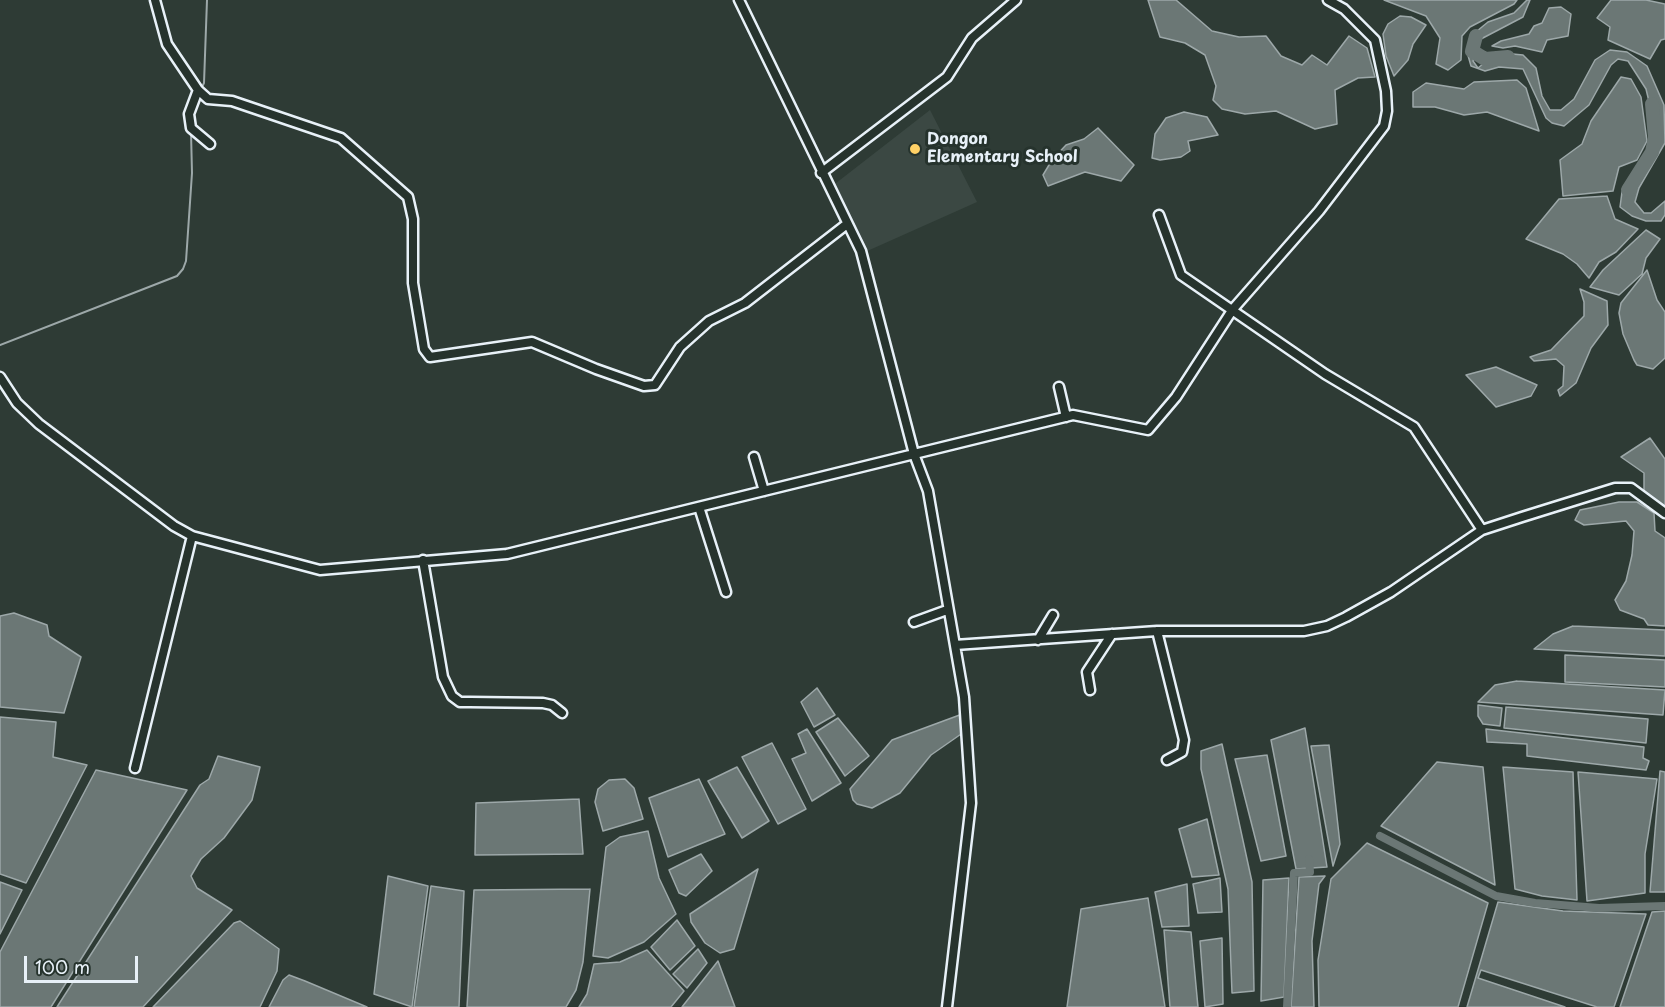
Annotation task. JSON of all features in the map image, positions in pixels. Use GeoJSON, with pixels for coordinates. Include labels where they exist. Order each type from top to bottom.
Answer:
{"type":"FeatureCollection","features":[{"type":"Feature","properties":{"kind":"street"},"geometry":{"type":"LineString","coordinates":[[155,0],[167,44],[198,90],[208,99],[232,101],[341,138],[408,197],[413,219],[413,283],[424,349],[430,357],[532,342],[644,386],[655,386],[680,347],[709,321],[745,303],[847,224]]}},
{"type":"Feature","properties":{"kind":"street"},"geometry":{"type":"LineString","coordinates":[[739,0],[821,173],[861,251],[914,454],[928,491],[964,697],[971,803],[947,1007]]}},
{"type":"Feature","properties":{"kind":"street"},"geometry":{"type":"LineString","coordinates":[[821,173],[947,77],[972,38],[1016,0]]}},
{"type":"Feature","properties":{"kind":"street"},"geometry":{"type":"LineString","coordinates":[[0,377],[17,403],[39,424],[174,526],[192,536],[320,570],[507,554],[1066,417],[1085,416],[1148,430],[1176,397],[1233,309],[1319,211],[1384,126],[1386,91],[1375,40],[1344,9],[1328,0]]}},
{"type":"Feature","properties":{"kind":"street"},"geometry":{"type":"LineString","coordinates":[[198,90],[189,114],[191,128],[210,144]]}},
{"type":"Feature","properties":{"kind":"street"},"geometry":{"type":"LineString","coordinates":[[1159,215],[1180,273],[1325,374],[1414,427],[1482,530]]}},
{"type":"Feature","properties":{"kind":"street"},"geometry":{"type":"LineString","coordinates":[[1059,387],[1066,417]]}},
{"type":"Feature","properties":{"kind":"street"},"geometry":{"type":"LineString","coordinates":[[754,458],[764,490]]}},
{"type":"Feature","properties":{"kind":"street"},"geometry":{"type":"LineString","coordinates":[[955,645],[1157,632],[1304,631],[1327,626],[1391,592],[1482,530],[1615,488],[1631,488],[1665,513]]}},
{"type":"Feature","properties":{"kind":"street"},"geometry":{"type":"LineString","coordinates":[[699,507],[726,592]]}},
{"type":"Feature","properties":{"kind":"street"},"geometry":{"type":"LineString","coordinates":[[135,768],[192,536]]}},
{"type":"Feature","properties":{"kind":"street"},"geometry":{"type":"LineString","coordinates":[[423,560],[443,677],[452,696],[460,702],[543,703],[552,705],[562,713]]}},
{"type":"Feature","properties":{"kind":"street"},"geometry":{"type":"LineString","coordinates":[[914,622],[947,610]]}},
{"type":"Feature","properties":{"kind":"street"},"geometry":{"type":"LineString","coordinates":[[1038,640],[1053,615]]}},
{"type":"Feature","properties":{"kind":"street"},"geometry":{"type":"LineString","coordinates":[[1157,632],[1184,740],[1182,752],[1167,760]]}},
{"type":"Feature","properties":{"kind":"street"},"geometry":{"type":"LineString","coordinates":[[1090,690],[1087,672],[1112,634]]}},
{"type":"Feature","properties":{"kind":"shaded area"},"geometry":{"type":"Polygon","coordinates":[[[1148,0],[1176,0],[1212,31],[1239,37],[1266,36],[1281,56],[1302,65],[1312,55],[1327,65],[1349,36],[1367,48],[1375,77],[1358,78],[1335,90],[1337,124],[1315,129],[1276,111],[1245,114],[1222,109],[1213,100],[1216,86],[1205,55],[1185,43],[1160,37],[1148,0]]]}},
{"type":"Feature","properties":{"kind":"shaded area"},"geometry":{"type":"Polygon","coordinates":[[[1384,0],[1517,0],[1514,4],[1470,27],[1462,36],[1461,60],[1448,70],[1436,64],[1440,38],[1426,16],[1384,0]]]}},
{"type":"Feature","properties":{"kind":"shaded area"},"geometry":{"type":"Polygon","coordinates":[[[1527,0],[1530,0],[1523,17],[1481,39],[1473,61],[1478,68],[1494,55],[1502,53],[1523,55],[1536,68],[1542,96],[1550,110],[1561,110],[1574,99],[1595,60],[1610,50],[1627,52],[1647,66],[1664,105],[1665,143],[1639,188],[1635,202],[1644,213],[1651,213],[1665,201],[1665,215],[1661,221],[1646,221],[1632,216],[1620,207],[1622,192],[1630,179],[1641,172],[1657,152],[1659,143],[1646,89],[1628,61],[1618,59],[1611,65],[1589,105],[1564,126],[1552,123],[1546,118],[1523,69],[1499,67],[1485,71],[1471,66],[1467,52],[1471,36],[1488,22],[1514,13],[1527,0]]]}},
{"type":"Feature","properties":{"kind":"shaded area"},"geometry":{"type":"Polygon","coordinates":[[[1611,0],[1646,0],[1665,4],[1665,39],[1661,40],[1650,59],[1608,40],[1610,27],[1597,18],[1611,0]]]}},
{"type":"Feature","properties":{"kind":"shaded area"},"geometry":{"type":"Polygon","coordinates":[[[1561,7],[1571,14],[1568,36],[1547,40],[1542,52],[1515,46],[1503,48],[1492,46],[1501,41],[1529,34],[1534,26],[1542,23],[1549,8],[1561,7]]]}},
{"type":"Feature","properties":{"kind":"shaded area"},"geometry":{"type":"Polygon","coordinates":[[[1400,16],[1411,17],[1426,25],[1413,44],[1408,60],[1394,76],[1386,56],[1383,34],[1388,24],[1400,16]]]}},
{"type":"Feature","properties":{"kind":"shaded area"},"geometry":{"type":"Polygon","coordinates":[[[1621,77],[1631,79],[1641,97],[1647,141],[1637,160],[1619,167],[1613,191],[1563,196],[1560,160],[1582,144],[1591,121],[1621,77]]]}},
{"type":"Feature","properties":{"kind":"shaded area"},"geometry":{"type":"Polygon","coordinates":[[[1517,80],[1526,88],[1539,131],[1487,112],[1464,115],[1435,107],[1413,107],[1413,92],[1426,83],[1464,89],[1474,82],[1517,80]]]}},
{"type":"Feature","properties":{"kind":"shaded area","name":"Dongon Elementary School"},"geometry":{"type":"Polygon","coordinates":[[[930,110],[977,202],[865,252],[831,187],[930,110]]]}},
{"type":"Feature","properties":{"kind":"shaded area"},"geometry":{"type":"Polygon","coordinates":[[[1184,112],[1207,117],[1218,135],[1188,141],[1190,151],[1181,157],[1160,160],[1152,158],[1155,134],[1166,118],[1184,112]]]}},
{"type":"Feature","properties":{"kind":"shaded area"},"geometry":{"type":"Polygon","coordinates":[[[1098,128],[1134,165],[1121,181],[1085,172],[1048,186],[1043,175],[1052,160],[1066,145],[1084,139],[1098,128]]]}},
{"type":"Feature","properties":{"kind":"shaded area"},"geometry":{"type":"Polygon","coordinates":[[[1607,196],[1615,219],[1638,229],[1616,252],[1599,262],[1589,278],[1577,264],[1563,254],[1526,239],[1559,199],[1607,196]]]}},
{"type":"Feature","properties":{"kind":"shaded area"},"geometry":{"type":"Polygon","coordinates":[[[1646,230],[1660,239],[1646,258],[1642,274],[1619,295],[1590,287],[1603,270],[1646,230]]]}},
{"type":"Feature","properties":{"kind":"shaded area"},"geometry":{"type":"Polygon","coordinates":[[[1647,270],[1657,300],[1665,312],[1665,358],[1653,369],[1637,365],[1623,334],[1619,313],[1621,303],[1647,270]]]}},
{"type":"Feature","properties":{"kind":"shaded area"},"geometry":{"type":"Polygon","coordinates":[[[1580,289],[1607,301],[1608,325],[1591,348],[1576,383],[1560,396],[1558,390],[1563,386],[1564,366],[1556,359],[1534,361],[1530,357],[1551,350],[1584,316],[1584,302],[1580,289]]]}},
{"type":"Feature","properties":{"kind":"shaded area"},"geometry":{"type":"Polygon","coordinates":[[[1496,367],[1537,385],[1531,396],[1496,407],[1466,375],[1496,367]]]}},
{"type":"Feature","properties":{"kind":"shaded area"},"geometry":{"type":"Polygon","coordinates":[[[1650,438],[1665,459],[1665,509],[1644,491],[1644,473],[1621,457],[1650,438]]]}},
{"type":"Feature","properties":{"kind":"shaded area"},"geometry":{"type":"Polygon","coordinates":[[[1619,502],[1637,502],[1654,513],[1655,531],[1665,538],[1665,626],[1648,625],[1644,619],[1620,610],[1615,600],[1626,581],[1632,555],[1634,531],[1626,521],[1584,525],[1575,520],[1580,510],[1619,502]]]}},
{"type":"Feature","properties":{"kind":"shaded area"},"geometry":{"type":"Polygon","coordinates":[[[14,613],[47,625],[49,636],[81,657],[64,713],[0,707],[0,616],[14,613]]]}},
{"type":"Feature","properties":{"kind":"shaded area"},"geometry":{"type":"Polygon","coordinates":[[[1573,626],[1665,630],[1665,656],[1534,649],[1553,634],[1573,626]]]}},
{"type":"Feature","properties":{"kind":"shaded area"},"geometry":{"type":"Polygon","coordinates":[[[1565,655],[1665,660],[1665,687],[1565,682],[1565,655]]]}},
{"type":"Feature","properties":{"kind":"shaded area"},"geometry":{"type":"Polygon","coordinates":[[[1517,681],[1665,690],[1663,715],[1478,702],[1495,685],[1517,681]]]}},
{"type":"Feature","properties":{"kind":"shaded area"},"geometry":{"type":"Polygon","coordinates":[[[817,688],[835,715],[814,727],[801,702],[817,688]]]}},
{"type":"Feature","properties":{"kind":"shaded area"},"geometry":{"type":"Polygon","coordinates":[[[1478,705],[1502,708],[1500,726],[1483,724],[1478,716],[1478,705]]]}},
{"type":"Feature","properties":{"kind":"shaded area"},"geometry":{"type":"Polygon","coordinates":[[[1506,707],[1648,719],[1646,743],[1504,728],[1506,707]]]}},
{"type":"Feature","properties":{"kind":"shaded area"},"geometry":{"type":"Polygon","coordinates":[[[965,713],[964,732],[931,755],[900,793],[872,808],[857,804],[853,800],[850,789],[892,740],[965,713]]]}},
{"type":"Feature","properties":{"kind":"shaded area"},"geometry":{"type":"Polygon","coordinates":[[[0,717],[56,722],[53,757],[87,765],[26,883],[0,874],[0,717]]]}},
{"type":"Feature","properties":{"kind":"shaded area"},"geometry":{"type":"Polygon","coordinates":[[[838,718],[869,756],[845,776],[816,732],[838,718]]]}},
{"type":"Feature","properties":{"kind":"shaded area"},"geometry":{"type":"Polygon","coordinates":[[[1305,728],[1327,867],[1296,869],[1271,740],[1305,728]]]}},
{"type":"Feature","properties":{"kind":"shaded area"},"geometry":{"type":"Polygon","coordinates":[[[807,729],[841,783],[812,801],[792,759],[806,753],[798,734],[807,729]]]}},
{"type":"Feature","properties":{"kind":"shaded area"},"geometry":{"type":"Polygon","coordinates":[[[1486,729],[1644,747],[1643,758],[1649,761],[1646,770],[1527,756],[1527,744],[1487,742],[1486,729]]]}},
{"type":"Feature","properties":{"kind":"shaded area"},"geometry":{"type":"Polygon","coordinates":[[[772,743],[806,809],[778,824],[742,757],[772,743]]]}},
{"type":"Feature","properties":{"kind":"shaded area"},"geometry":{"type":"Polygon","coordinates":[[[1222,744],[1252,882],[1254,991],[1232,993],[1228,889],[1201,769],[1201,751],[1222,744]]]}},
{"type":"Feature","properties":{"kind":"shaded area"},"geometry":{"type":"Polygon","coordinates":[[[1329,745],[1340,844],[1333,866],[1311,746],[1329,745]]]}},
{"type":"Feature","properties":{"kind":"shaded area"},"geometry":{"type":"Polygon","coordinates":[[[1267,755],[1286,856],[1261,861],[1235,759],[1267,755]]]}},
{"type":"Feature","properties":{"kind":"shaded area"},"geometry":{"type":"Polygon","coordinates":[[[218,756],[260,767],[252,800],[224,838],[201,859],[191,876],[197,888],[232,910],[143,1007],[57,1007],[200,785],[209,779],[218,756]]]}},
{"type":"Feature","properties":{"kind":"shaded area"},"geometry":{"type":"Polygon","coordinates":[[[1437,762],[1483,767],[1495,885],[1381,826],[1437,762]]]}},
{"type":"Feature","properties":{"kind":"shaded area"},"geometry":{"type":"Polygon","coordinates":[[[737,767],[769,821],[742,838],[708,781],[737,767]]]}},
{"type":"Feature","properties":{"kind":"shaded area"},"geometry":{"type":"Polygon","coordinates":[[[1503,767],[1573,772],[1577,900],[1542,896],[1515,889],[1503,767]]]}},
{"type":"Feature","properties":{"kind":"shaded area"},"geometry":{"type":"Polygon","coordinates":[[[96,770],[187,790],[51,1007],[0,1007],[0,952],[96,770]]]}},
{"type":"Feature","properties":{"kind":"shaded area"},"geometry":{"type":"Polygon","coordinates":[[[1660,771],[1665,772],[1665,892],[1650,892],[1660,771]]]}},
{"type":"Feature","properties":{"kind":"shaded area"},"geometry":{"type":"Polygon","coordinates":[[[1578,772],[1657,779],[1645,854],[1645,893],[1587,901],[1578,772]]]}},
{"type":"Feature","properties":{"kind":"shaded area"},"geometry":{"type":"Polygon","coordinates":[[[625,779],[634,788],[643,819],[603,831],[595,802],[598,789],[609,780],[625,779]]]}},
{"type":"Feature","properties":{"kind":"shaded area"},"geometry":{"type":"Polygon","coordinates":[[[699,779],[725,834],[668,857],[649,798],[699,779]]]}},
{"type":"Feature","properties":{"kind":"shaded area"},"geometry":{"type":"Polygon","coordinates":[[[579,799],[583,854],[475,855],[476,803],[579,799]]]}},
{"type":"Feature","properties":{"kind":"shaded area"},"geometry":{"type":"Polygon","coordinates":[[[1207,819],[1219,875],[1192,877],[1179,829],[1207,819]]]}},
{"type":"Feature","properties":{"kind":"shaded area"},"geometry":{"type":"Polygon","coordinates":[[[648,831],[659,878],[676,914],[644,942],[608,958],[593,956],[606,847],[620,837],[648,831]]]}},
{"type":"Feature","properties":{"kind":"shaded area"},"geometry":{"type":"Polygon","coordinates":[[[1367,843],[1488,903],[1458,1007],[1319,1007],[1318,960],[1331,879],[1367,843]]]}},
{"type":"Feature","properties":{"kind":"shaded area"},"geometry":{"type":"Polygon","coordinates":[[[701,854],[712,871],[686,896],[679,893],[669,870],[701,854]]]}},
{"type":"Feature","properties":{"kind":"shaded area"},"geometry":{"type":"Polygon","coordinates":[[[758,869],[734,949],[720,953],[705,943],[691,922],[690,914],[758,869]]]}},
{"type":"Feature","properties":{"kind":"shaded area"},"geometry":{"type":"Polygon","coordinates":[[[388,876],[428,886],[412,1007],[374,994],[388,876]]]}},
{"type":"Feature","properties":{"kind":"shaded area"},"geometry":{"type":"Polygon","coordinates":[[[1325,876],[1319,884],[1312,941],[1314,1007],[1291,1007],[1299,877],[1325,876]]]}},
{"type":"Feature","properties":{"kind":"shaded area"},"geometry":{"type":"Polygon","coordinates":[[[1220,878],[1222,912],[1198,913],[1193,884],[1220,878]]]}},
{"type":"Feature","properties":{"kind":"shaded area"},"geometry":{"type":"Polygon","coordinates":[[[1289,878],[1284,997],[1261,1001],[1263,880],[1289,878]]]}},
{"type":"Feature","properties":{"kind":"shaded area"},"geometry":{"type":"Polygon","coordinates":[[[0,882],[22,890],[0,934],[0,882]]]}},
{"type":"Feature","properties":{"kind":"shaded area"},"geometry":{"type":"Polygon","coordinates":[[[1187,884],[1189,926],[1162,927],[1155,892],[1187,884]]]}},
{"type":"Feature","properties":{"kind":"shaded area"},"geometry":{"type":"Polygon","coordinates":[[[431,886],[464,891],[459,1007],[414,1007],[431,886]]]}},
{"type":"Feature","properties":{"kind":"shaded area"},"geometry":{"type":"Polygon","coordinates":[[[590,889],[583,962],[576,990],[566,1007],[467,1007],[474,890],[590,889]]]}},
{"type":"Feature","properties":{"kind":"shaded area"},"geometry":{"type":"Polygon","coordinates":[[[1148,898],[1165,1007],[1067,1007],[1081,909],[1148,898]]]}},
{"type":"Feature","properties":{"kind":"shaded area"},"geometry":{"type":"Polygon","coordinates":[[[1498,902],[1563,911],[1646,914],[1614,1007],[1597,1007],[1481,970],[1478,978],[1565,1007],[1467,1007],[1498,902]]]}},
{"type":"Feature","properties":{"kind":"shaded area"},"geometry":{"type":"Polygon","coordinates":[[[1665,911],[1665,1007],[1620,1007],[1652,912],[1665,911]]]}},
{"type":"Feature","properties":{"kind":"shaded area"},"geometry":{"type":"Polygon","coordinates":[[[677,920],[695,946],[670,970],[651,947],[677,920]]]}},
{"type":"Feature","properties":{"kind":"shaded area"},"geometry":{"type":"Polygon","coordinates":[[[240,921],[279,949],[277,971],[260,1007],[153,1007],[234,923],[240,921]]]}},
{"type":"Feature","properties":{"kind":"shaded area"},"geometry":{"type":"Polygon","coordinates":[[[1164,930],[1191,932],[1198,1007],[1170,1007],[1164,930]]]}},
{"type":"Feature","properties":{"kind":"shaded area"},"geometry":{"type":"Polygon","coordinates":[[[1222,938],[1223,1004],[1205,1007],[1200,941],[1222,938]]]}},
{"type":"Feature","properties":{"kind":"shaded area"},"geometry":{"type":"Polygon","coordinates":[[[698,949],[707,963],[687,988],[673,974],[698,949]]]}},
{"type":"Feature","properties":{"kind":"shaded area"},"geometry":{"type":"Polygon","coordinates":[[[647,950],[684,991],[671,1007],[579,1007],[587,994],[594,964],[620,962],[647,950]]]}},
{"type":"Feature","properties":{"kind":"shaded area"},"geometry":{"type":"Polygon","coordinates":[[[718,961],[735,1007],[682,1007],[718,961]]]}},
{"type":"Feature","properties":{"kind":"shaded area"},"geometry":{"type":"Polygon","coordinates":[[[289,975],[367,1007],[269,1007],[283,980],[289,975]]]}},
{"type":"Feature","properties":{"kind":"waterway"},"geometry":{"type":"LineString","coordinates":[[201,89],[204,83],[207,0]]}},
{"type":"Feature","properties":{"kind":"waterway"},"geometry":{"type":"LineString","coordinates":[[1476,36],[1472,51],[1485,59],[1508,57]]}},
{"type":"Feature","properties":{"kind":"waterway"},"geometry":{"type":"LineString","coordinates":[[1628,190],[1652,152],[1655,138],[1652,104]]}},
{"type":"Feature","properties":{"kind":"waterway"},"geometry":{"type":"LineString","coordinates":[[0,345],[177,276],[186,261],[192,173],[191,132]]}},
{"type":"Feature","properties":{"kind":"waterway"},"geometry":{"type":"LineString","coordinates":[[1380,836],[1496,896],[1535,903],[1599,908],[1665,906]]}},
{"type":"Feature","properties":{"kind":"waterway"},"geometry":{"type":"LineString","coordinates":[[1287,1007],[1294,873],[1310,872],[1309,859]]}},
{"type":"Feature","properties":{"kind":"place","name":"Dongon Elementary School"},"geometry":{"type":"Point","coordinates":[915,149]}}]}
